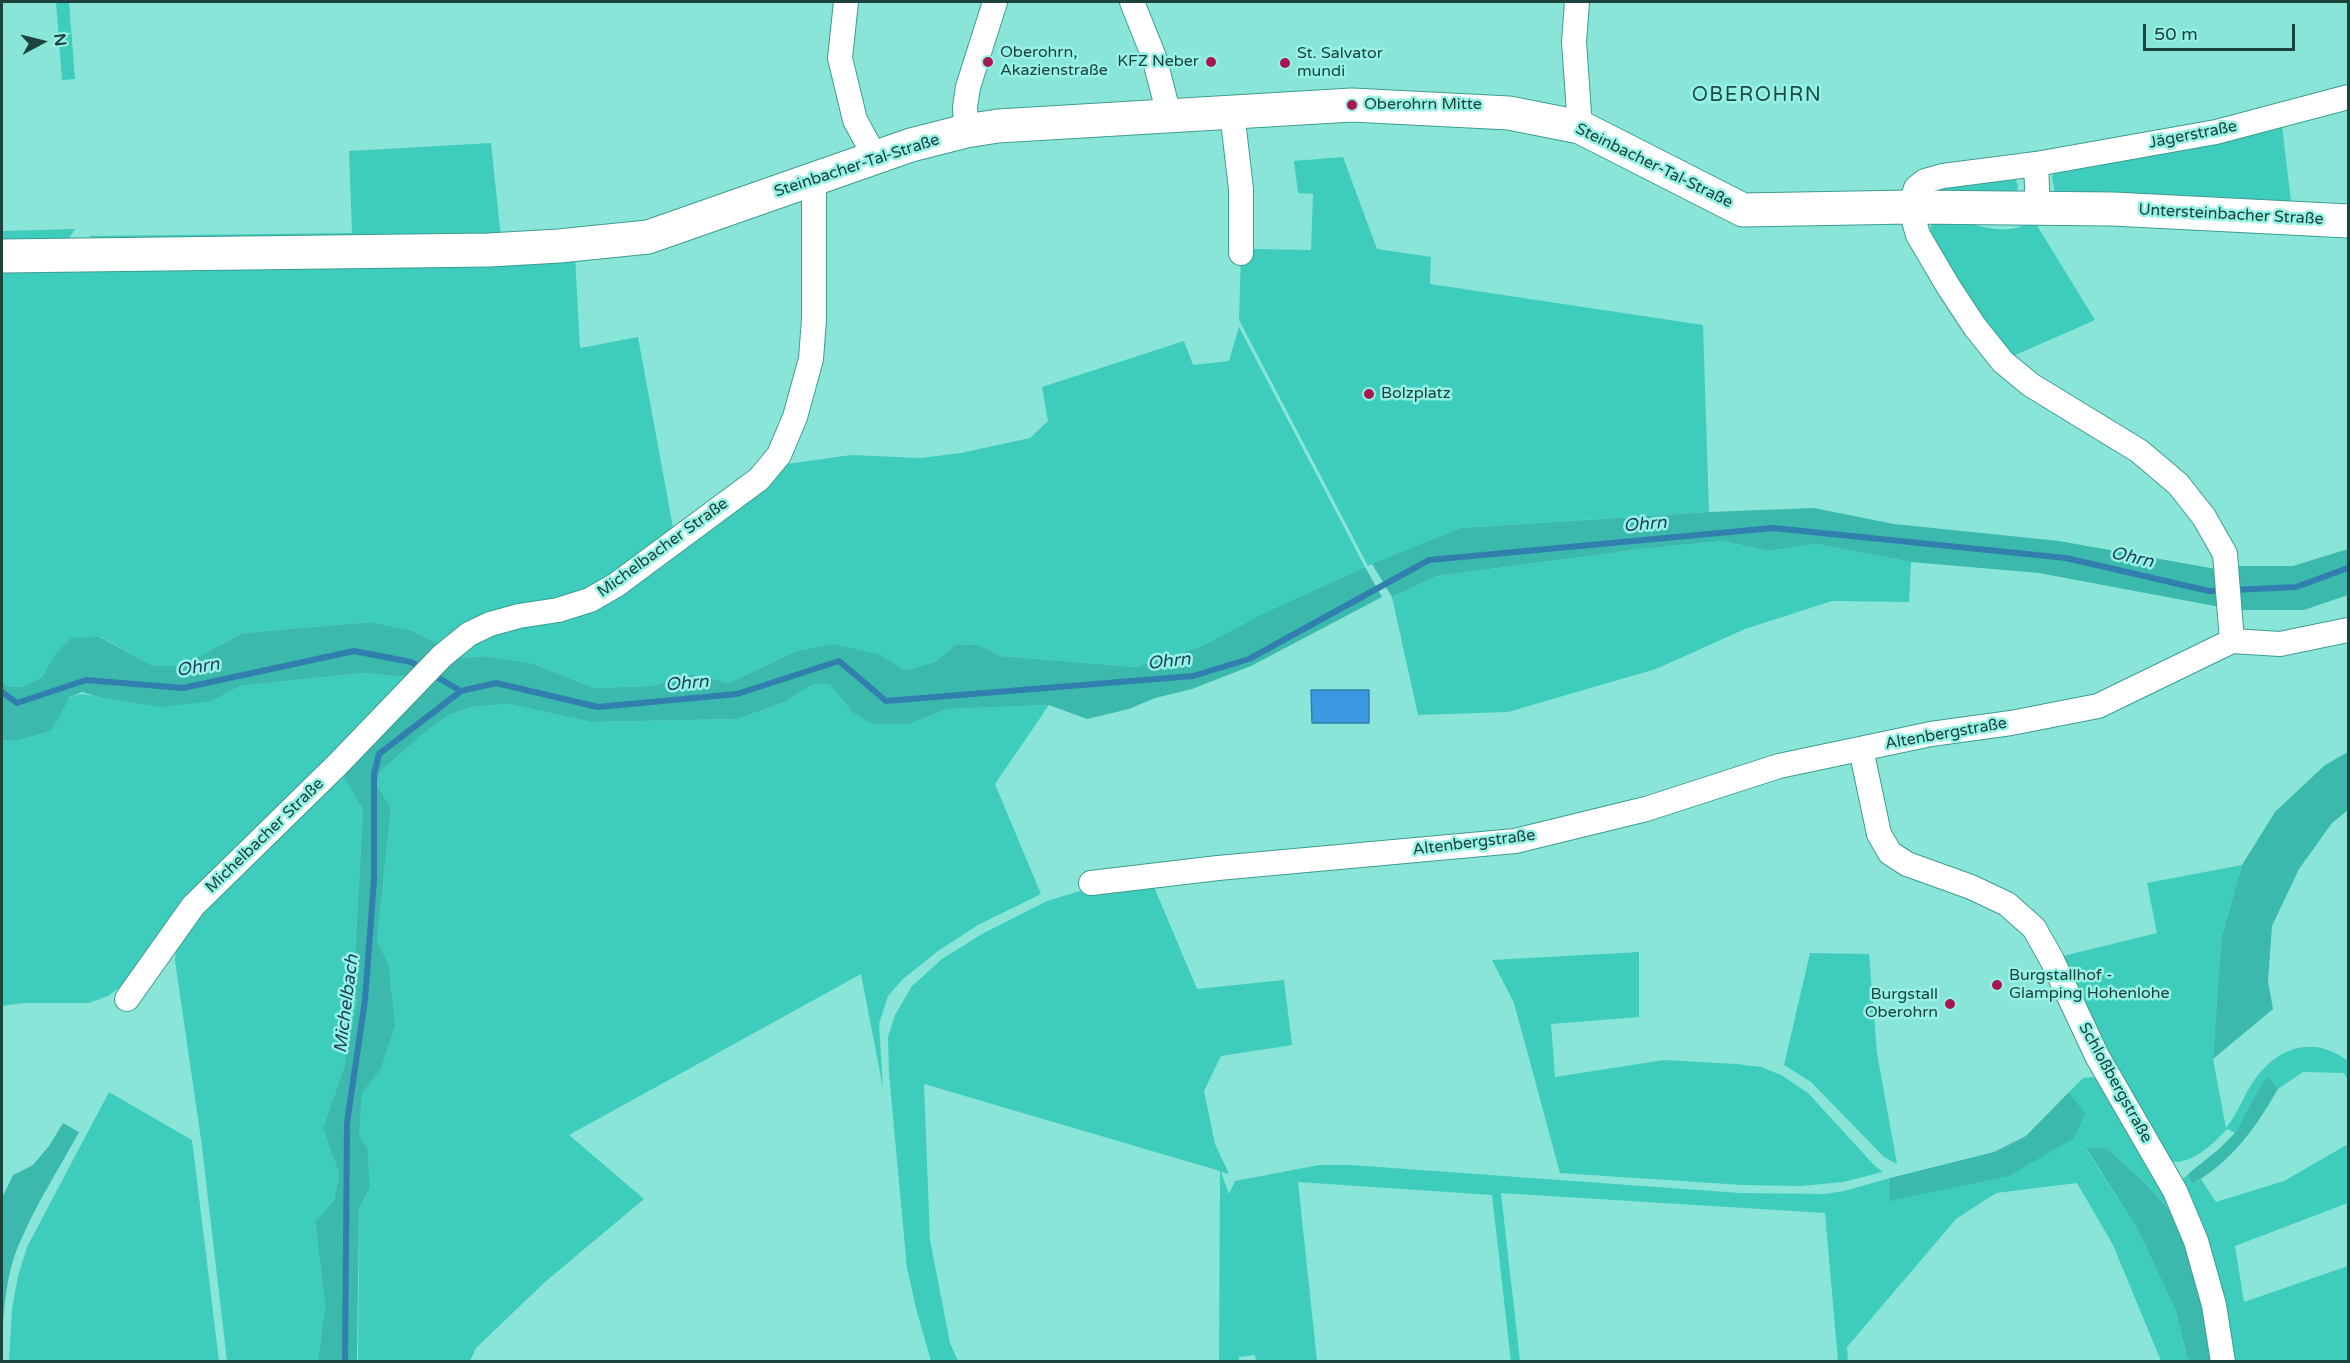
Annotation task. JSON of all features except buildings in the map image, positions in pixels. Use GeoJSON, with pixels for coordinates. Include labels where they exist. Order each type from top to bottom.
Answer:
{"type":"FeatureCollection","features":[{"type":"Feature","properties":{"kind":"main road","name":"Steinbacher-Tal-Straße"},"geometry":{"type":"LineString","coordinates":[[2,256],[489,250],[648,237],[911,145],[966,131],[998,126],[1352,105],[1509,114],[1580,127],[1743,210],[1910,207],[2113,209]]}},
{"type":"Feature","properties":{"kind":"main road","name":"Untersteinbacher Straße"},"geometry":{"type":"LineString","coordinates":[[2113,209],[2349,221]]}},
{"type":"Feature","properties":{"kind":"street"},"geometry":{"type":"LineString","coordinates":[[846,2],[840,58],[855,120],[876,157]]}},
{"type":"Feature","properties":{"kind":"street"},"geometry":{"type":"LineString","coordinates":[[966,131],[968,87],[995,2]]}},
{"type":"Feature","properties":{"kind":"street"},"geometry":{"type":"LineString","coordinates":[[1132,2],[1154,57],[1169,115]]}},
{"type":"Feature","properties":{"kind":"street"},"geometry":{"type":"LineString","coordinates":[[1577,2],[1574,42],[1580,127]]}},
{"type":"Feature","properties":{"kind":"street","name":"Jägerstraße"},"geometry":{"type":"LineString","coordinates":[[1910,207],[1916,188],[1925,181],[1943,176],[2036,164],[2216,132],[2349,97]]}},
{"type":"Feature","properties":{"kind":"street"},"geometry":{"type":"LineString","coordinates":[[1232,112],[1241,189],[1241,253]]}},
{"type":"Feature","properties":{"kind":"street"},"geometry":{"type":"LineString","coordinates":[[2036,164],[2038,209]]}},
{"type":"Feature","properties":{"kind":"street","name":"Michelbacher Straße"},"geometry":{"type":"LineString","coordinates":[[127,999],[193,906],[337,765],[442,656],[469,634],[490,624],[519,616],[558,610],[590,600],[616,585],[759,478],[778,455],[795,417],[811,359],[814,319],[814,180]]}},
{"type":"Feature","properties":{"kind":"street"},"geometry":{"type":"LineString","coordinates":[[1910,207],[1918,235],[1948,286],[1975,327],[2003,362],[2031,385],[2139,451],[2178,484],[2204,517],[2225,554],[2232,641],[2280,644],[2349,630]]}},
{"type":"Feature","properties":{"kind":"street","name":"Altenbergstraße"},"geometry":{"type":"LineString","coordinates":[[1091,883],[1218,868],[1515,841],[1646,809],[1779,766],[1931,734],[2011,723],[2098,706],[2232,641]]}},
{"type":"Feature","properties":{"kind":"street","name":"Schloßbergstraße"},"geometry":{"type":"LineString","coordinates":[[1861,749],[1879,834],[1890,854],[1907,864],[1971,887],[2007,904],[2034,928],[2052,960],[2097,1056],[2175,1191],[2196,1241],[2214,1305],[2223,1362]]}},
{"type":"Feature","properties":{"kind":"green space"},"geometry":{"type":"Polygon","coordinates":[[[56,2],[69,2],[75,79],[62,80],[56,2]]]}},
{"type":"Feature","properties":{"kind":"green space"},"geometry":{"type":"Polygon","coordinates":[[[2282,126],[2292,210],[2055,194],[2052,176],[2058,171],[2282,126]]]}},
{"type":"Feature","properties":{"kind":"green space"},"geometry":{"type":"Polygon","coordinates":[[[491,143],[501,238],[100,245],[89,236],[352,233],[349,151],[491,143]]]}},
{"type":"Feature","properties":{"kind":"green space"},"geometry":{"type":"Polygon","coordinates":[[[1343,157],[1377,249],[1431,257],[1430,284],[1703,325],[1709,512],[1460,528],[1368,566],[1239,320],[1241,253],[1252,249],[1311,250],[1313,194],[1298,193],[1294,161],[1343,157]]]}},
{"type":"Feature","properties":{"kind":"green space"},"geometry":{"type":"Polygon","coordinates":[[[2014,177],[2018,185],[2017,194],[1934,193],[1936,188],[2014,177]]]}},
{"type":"Feature","properties":{"kind":"green space"},"geometry":{"type":"Polygon","coordinates":[[[1953,217],[1994,229],[2016,228],[2033,219],[2095,320],[2011,357],[1984,325],[1933,244],[1930,227],[1939,219],[1953,217]]]}},
{"type":"Feature","properties":{"kind":"green space"},"geometry":{"type":"Polygon","coordinates":[[[75,229],[65,245],[2,246],[2,231],[75,229]]]}},
{"type":"Feature","properties":{"kind":"green space"},"geometry":{"type":"Polygon","coordinates":[[[575,255],[580,348],[638,337],[674,533],[606,583],[440,645],[411,630],[370,622],[243,633],[181,666],[153,666],[101,637],[55,654],[42,677],[23,687],[7,686],[2,680],[2,264],[575,255]]]}},
{"type":"Feature","properties":{"kind":"green space"},"geometry":{"type":"Polygon","coordinates":[[[1239,327],[1365,567],[1264,613],[1200,647],[1136,667],[1001,656],[979,645],[956,644],[935,662],[905,670],[881,655],[794,652],[729,683],[692,674],[652,686],[594,688],[531,663],[486,656],[449,659],[473,639],[571,612],[787,464],[851,455],[920,458],[961,453],[1030,438],[1048,421],[1042,387],[1184,341],[1193,365],[1229,361],[1239,327]]]}},
{"type":"Feature","properties":{"kind":"green space"},"geometry":{"type":"Polygon","coordinates":[[[1722,541],[1768,551],[1815,544],[1911,562],[1909,602],[1832,601],[1745,629],[1656,669],[1508,712],[1418,715],[1392,597],[1437,576],[1642,549],[1722,541]]]}},
{"type":"Feature","properties":{"kind":"green space"},"geometry":{"type":"Polygon","coordinates":[[[362,673],[409,677],[124,984],[108,996],[89,1003],[24,1003],[2,1006],[2,740],[16,741],[51,731],[63,706],[79,694],[99,697],[212,701],[240,686],[362,673]]]}},
{"type":"Feature","properties":{"kind":"green space"},"geometry":{"type":"Polygon","coordinates":[[[812,684],[829,684],[852,712],[910,724],[947,709],[1049,705],[995,784],[1041,894],[978,925],[938,951],[903,979],[888,996],[879,1024],[883,1088],[861,974],[569,1135],[644,1199],[545,1282],[476,1348],[470,1361],[358,1362],[359,1209],[370,1188],[368,1149],[358,1136],[362,1093],[380,1071],[388,963],[377,941],[391,808],[377,785],[380,772],[447,716],[471,707],[509,704],[591,722],[738,719],[784,702],[812,684]]]}},
{"type":"Feature","properties":{"kind":"green space"},"geometry":{"type":"Polygon","coordinates":[[[340,771],[363,810],[353,990],[357,1001],[344,1067],[323,1128],[339,1174],[334,1200],[315,1222],[325,1305],[318,1361],[227,1361],[201,1139],[175,961],[176,950],[185,926],[340,771]]]}},
{"type":"Feature","properties":{"kind":"green space"},"geometry":{"type":"Polygon","coordinates":[[[2242,865],[2221,939],[2213,1059],[2226,1128],[2255,1079],[2275,1058],[2287,1052],[2311,1047],[2323,1048],[2336,1053],[2348,1061],[2348,1080],[2344,1073],[2303,1072],[2278,1089],[2268,1078],[2262,1083],[2235,1133],[2227,1129],[2200,1153],[2183,1161],[2174,1162],[2166,1160],[2114,1071],[2059,957],[2157,933],[2147,883],[2242,865]]]}},
{"type":"Feature","properties":{"kind":"green space"},"geometry":{"type":"Polygon","coordinates":[[[1152,882],[1197,989],[1284,980],[1292,1045],[1221,1056],[1204,1091],[1215,1144],[1229,1174],[1221,1172],[1229,1194],[1235,1181],[1319,1165],[1351,1165],[1740,1193],[1824,1194],[1890,1178],[1890,1201],[2085,1113],[2069,1092],[2083,1078],[2092,1077],[2103,1083],[2178,1219],[2144,1182],[2107,1148],[2086,1149],[2137,1228],[2175,1309],[2188,1361],[2161,1361],[2113,1245],[2077,1183],[1996,1193],[1956,1219],[1847,1347],[1848,1362],[1838,1361],[1825,1213],[1501,1193],[1520,1361],[1511,1362],[1492,1195],[1298,1182],[1317,1361],[1256,1361],[1255,1355],[1239,1357],[1239,1361],[1219,1361],[1220,1171],[924,1084],[930,1240],[950,1343],[958,1361],[931,1361],[907,1268],[889,1074],[888,1037],[895,1015],[912,986],[942,959],[982,934],[1047,901],[1090,888],[1152,882]]]}},
{"type":"Feature","properties":{"kind":"green space"},"geometry":{"type":"Polygon","coordinates":[[[1639,952],[1639,1017],[1551,1024],[1555,1077],[1664,1060],[1761,1067],[1781,1075],[1808,1093],[1883,1172],[1843,1182],[1801,1186],[1742,1185],[1560,1173],[1514,1003],[1492,960],[1639,952]]]}},
{"type":"Feature","properties":{"kind":"green space"},"geometry":{"type":"Polygon","coordinates":[[[1810,953],[1869,954],[1877,1053],[1897,1164],[1884,1157],[1811,1082],[1784,1065],[1810,953]]]}},
{"type":"Feature","properties":{"kind":"green space"},"geometry":{"type":"Polygon","coordinates":[[[109,1092],[192,1140],[219,1361],[9,1361],[12,1309],[18,1276],[27,1247],[109,1092]]]}},
{"type":"Feature","properties":{"kind":"green space"},"geometry":{"type":"Polygon","coordinates":[[[2348,1144],[2348,1203],[2235,1246],[2244,1302],[2348,1266],[2348,1361],[2229,1361],[2181,1181],[2188,1174],[2192,1184],[2201,1179],[2216,1202],[2284,1181],[2348,1144]]]}},
{"type":"Feature","properties":{"kind":"shaded area"},"geometry":{"type":"Polygon","coordinates":[[[1814,508],[1894,524],[2059,541],[2216,569],[2220,607],[2039,573],[1911,562],[1815,544],[1768,551],[1722,541],[1642,549],[1437,576],[1392,597],[1372,564],[1460,528],[1709,512],[1814,508]]]}},
{"type":"Feature","properties":{"kind":"shaded area"},"geometry":{"type":"Polygon","coordinates":[[[2348,549],[2348,595],[2304,610],[2235,610],[2234,566],[2293,566],[2348,549]]]}},
{"type":"Feature","properties":{"kind":"shaded area"},"geometry":{"type":"Polygon","coordinates":[[[1365,567],[1382,597],[1251,666],[1192,689],[1155,698],[1129,709],[1087,719],[1049,705],[947,709],[910,724],[873,724],[852,712],[829,684],[813,684],[784,702],[738,719],[591,722],[509,704],[471,707],[447,716],[429,729],[380,772],[377,785],[391,808],[377,941],[388,963],[395,1025],[380,1071],[362,1093],[359,1136],[368,1149],[370,1188],[359,1209],[357,1361],[318,1361],[325,1305],[315,1222],[334,1200],[339,1174],[323,1128],[344,1067],[357,1001],[353,990],[363,810],[340,771],[449,659],[486,656],[531,663],[594,688],[652,686],[692,674],[729,683],[794,652],[833,644],[881,655],[905,670],[935,662],[956,644],[979,645],[1001,656],[1136,667],[1200,647],[1264,613],[1365,567]]]}},
{"type":"Feature","properties":{"kind":"shaded area"},"geometry":{"type":"Polygon","coordinates":[[[370,622],[411,630],[440,645],[409,677],[362,673],[240,686],[212,701],[161,707],[82,692],[70,697],[51,731],[16,741],[2,740],[2,680],[7,686],[22,687],[42,677],[55,654],[71,638],[100,637],[153,666],[181,666],[243,633],[370,622]]]}},
{"type":"Feature","properties":{"kind":"shaded area"},"geometry":{"type":"Polygon","coordinates":[[[1311,690],[1369,690],[1369,723],[1312,723],[1311,690]]]}},
{"type":"Feature","properties":{"kind":"shaded area"},"geometry":{"type":"Polygon","coordinates":[[[2348,752],[2348,810],[2332,823],[2299,869],[2272,926],[2268,981],[2273,1009],[2213,1059],[2221,939],[2242,865],[2275,812],[2325,765],[2348,752]]]}},
{"type":"Feature","properties":{"kind":"shaded area"},"geometry":{"type":"Polygon","coordinates":[[[2269,1077],[2278,1089],[2252,1130],[2219,1165],[2192,1184],[2188,1174],[2235,1133],[2262,1083],[2269,1077]]]}},
{"type":"Feature","properties":{"kind":"shaded area"},"geometry":{"type":"Polygon","coordinates":[[[2069,1092],[2085,1113],[2074,1138],[2009,1176],[1889,1201],[1890,1178],[1994,1152],[2026,1136],[2069,1092]]]}},
{"type":"Feature","properties":{"kind":"shaded area"},"geometry":{"type":"Polygon","coordinates":[[[63,1123],[79,1132],[33,1214],[15,1254],[7,1291],[2,1341],[2,1198],[13,1175],[33,1165],[49,1146],[63,1123]]]}},
{"type":"Feature","properties":{"kind":"shaded area"},"geometry":{"type":"Polygon","coordinates":[[[2086,1148],[2107,1148],[2144,1182],[2178,1219],[2189,1243],[2215,1361],[2188,1361],[2175,1309],[2137,1228],[2086,1148]]]}},
{"type":"Feature","properties":{"kind":"waterway","name":"Ohrn"},"geometry":{"type":"LineString","coordinates":[[433,675],[461,691],[496,683],[598,707],[737,694],[839,661],[886,701],[1193,676],[1249,659],[1429,560],[1773,528],[2066,558],[2209,591],[2221,591]]}},
{"type":"Feature","properties":{"kind":"waterway","name":"Ohrn"},"geometry":{"type":"LineString","coordinates":[[2232,590],[2296,587],[2348,568]]}},
{"type":"Feature","properties":{"kind":"waterway","name":"Ohrn"},"geometry":{"type":"LineString","coordinates":[[2,692],[17,703],[86,680],[183,688],[354,651],[411,662],[422,668]]}},
{"type":"Feature","properties":{"kind":"waterway","name":"Michelbach"},"geometry":{"type":"LineString","coordinates":[[345,1362],[347,1123],[365,1000],[374,880],[374,774],[379,754],[461,691]]}},
{"type":"Feature","properties":{"kind":"place","name":"Oberohrn, Akazienstraße"},"geometry":{"type":"Point","coordinates":[988,62]}},
{"type":"Feature","properties":{"kind":"place","name":"KFZ Neber"},"geometry":{"type":"Point","coordinates":[1211,62]}},
{"type":"Feature","properties":{"kind":"place","name":"St. Salvator mundi"},"geometry":{"type":"Point","coordinates":[1285,63]}},
{"type":"Feature","properties":{"kind":"place","name":"Oberohrn Mitte"},"geometry":{"type":"Point","coordinates":[1352,105]}},
{"type":"Feature","properties":{"kind":"place","name":"Bolzplatz"},"geometry":{"type":"Point","coordinates":[1369,394]}},
{"type":"Feature","properties":{"kind":"place","name":"Burgstallhof - Glamping Hohenlohe"},"geometry":{"type":"Point","coordinates":[1997,985]}},
{"type":"Feature","properties":{"kind":"place","name":"Burgstall Oberohrn"},"geometry":{"type":"Point","coordinates":[1950,1004]}},
{"type":"Feature","properties":{"kind":"district","name":"OBEROHRN"},"geometry":{"type":"Point","coordinates":[1757,96]}}]}
